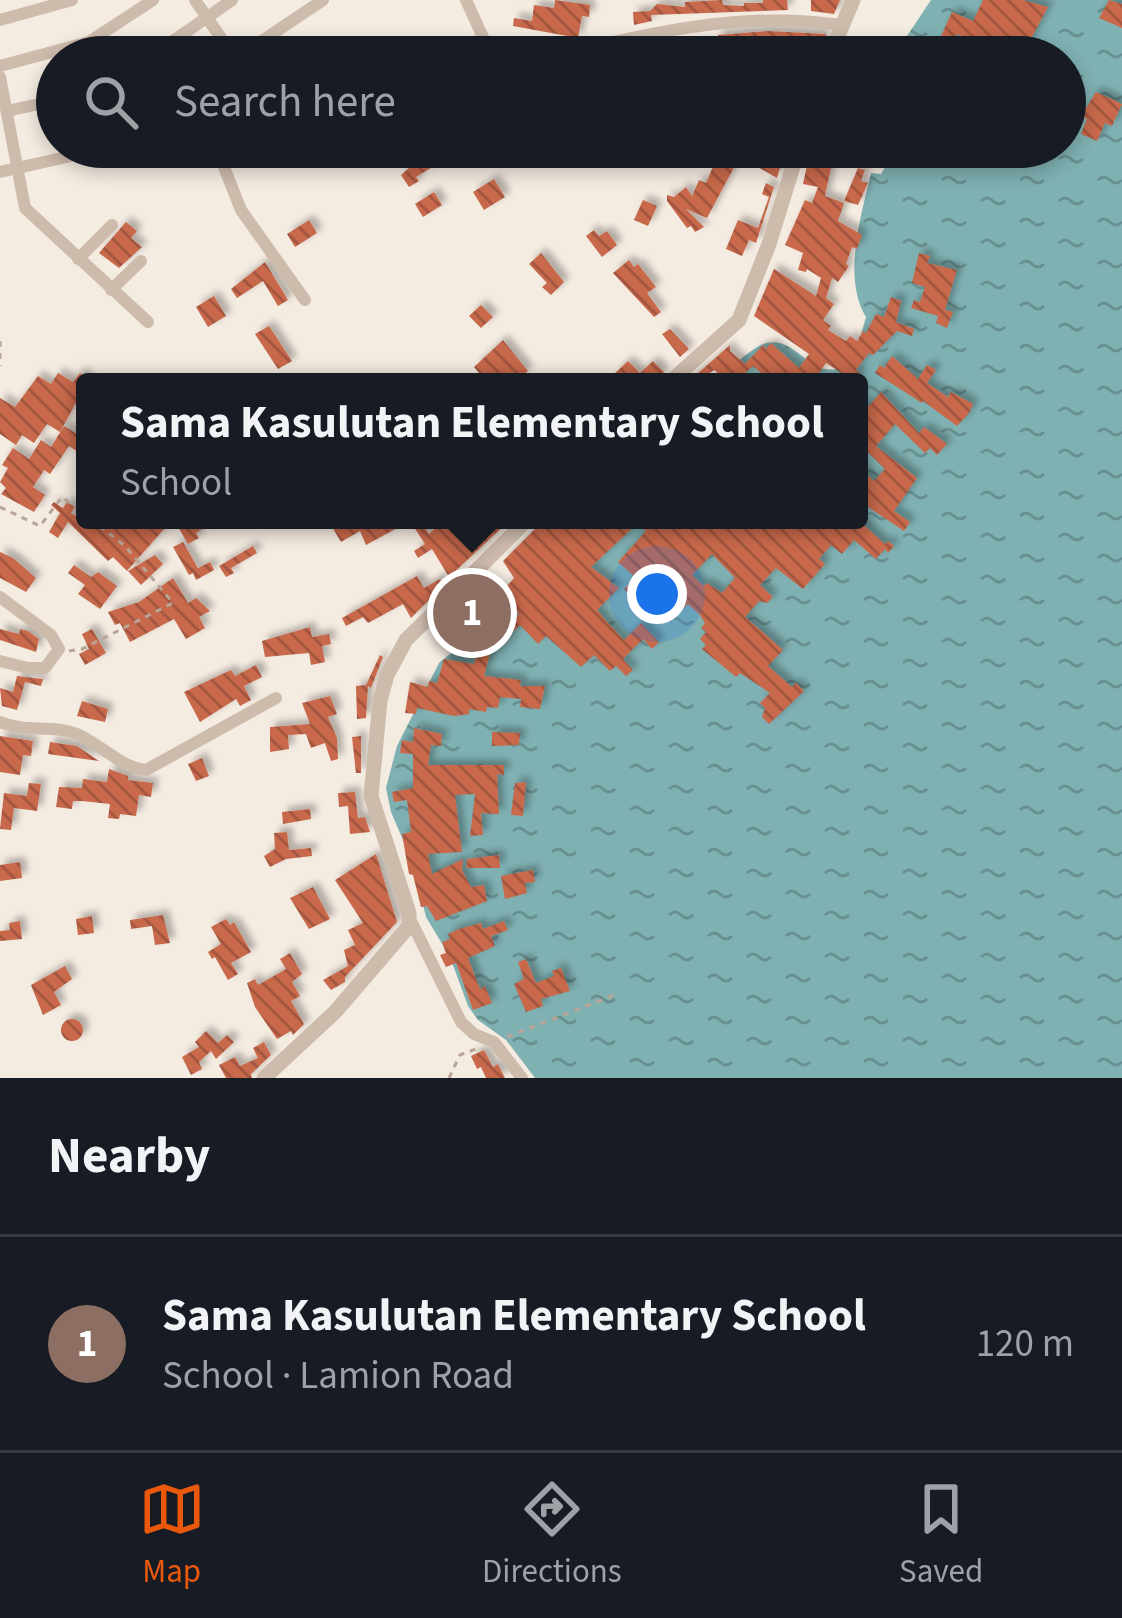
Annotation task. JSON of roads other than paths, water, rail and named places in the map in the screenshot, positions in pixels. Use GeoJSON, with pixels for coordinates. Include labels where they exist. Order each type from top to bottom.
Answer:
{"type":"FeatureCollection","features":[{"type":"Feature","properties":{"kind":"street"},"geometry":{"type":"LineString","coordinates":[[0,20],[72,0]]}},
{"type":"Feature","properties":{"kind":"street"},"geometry":{"type":"LineString","coordinates":[[98,36],[153,0]]}},
{"type":"Feature","properties":{"kind":"street"},"geometry":{"type":"LineString","coordinates":[[195,0],[221,36]]}},
{"type":"Feature","properties":{"kind":"street"},"geometry":{"type":"LineString","coordinates":[[180,36],[232,0]]}},
{"type":"Feature","properties":{"kind":"street"},"geometry":{"type":"LineString","coordinates":[[268,36],[322,0]]}},
{"type":"Feature","properties":{"kind":"street"},"geometry":{"type":"LineString","coordinates":[[466,0],[482,36]]}},
{"type":"Feature","properties":{"kind":"street"},"geometry":{"type":"LineString","coordinates":[[837,36],[853,0]]}},
{"type":"Feature","properties":{"kind":"street"},"geometry":{"type":"LineString","coordinates":[[643,36],[786,20],[841,25]]}},
{"type":"Feature","properties":{"kind":"street"},"geometry":{"type":"LineString","coordinates":[[0,66],[36,56]]}},
{"type":"Feature","properties":{"kind":"street"},"geometry":{"type":"LineString","coordinates":[[0,77],[25,208],[148,322]]}},
{"type":"Feature","properties":{"kind":"street"},"geometry":{"type":"LineString","coordinates":[[7,111],[36,105]]}},
{"type":"Feature","properties":{"kind":"street"},"geometry":{"type":"LineString","coordinates":[[0,172],[36,164]]}},
{"type":"Feature","properties":{"kind":"street"},"geometry":{"type":"LineString","coordinates":[[225,168],[242,210],[305,300]]}},
{"type":"Feature","properties":{"kind":"street"},"geometry":{"type":"LineString","coordinates":[[680,373],[739,320],[793,168]]}},
{"type":"Feature","properties":{"kind":"street"},"geometry":{"type":"LineString","coordinates":[[78,259],[112,225]]}},
{"type":"Feature","properties":{"kind":"street"},"geometry":{"type":"LineString","coordinates":[[111,290],[141,261]]}},
{"type":"Feature","properties":{"kind":"street"},"geometry":{"type":"LineString","coordinates":[[518,529],[401,646],[380,700],[370,785],[374,812],[410,921],[461,1022],[494,1042],[522,1078]]}},
{"type":"Feature","properties":{"kind":"street"},"geometry":{"type":"LineString","coordinates":[[0,597],[56,640],[56,654],[44,668],[0,661]]}},
{"type":"Feature","properties":{"kind":"street"},"geometry":{"type":"LineString","coordinates":[[0,722],[22,730],[70,732],[146,770],[276,698]]}},
{"type":"Feature","properties":{"kind":"street"},"geometry":{"type":"LineString","coordinates":[[264,1078],[335,1012],[410,921]]}},
{"type":"Feature","properties":{"kind":"water"},"geometry":{"type":"Polygon","coordinates":[[[931,0],[1122,0],[1122,1078],[535,1078],[506,1040],[478,1020],[468,1006],[450,957],[426,917],[386,788],[397,746],[439,663],[470,638],[487,606],[510,585],[547,529],[868,529],[868,373],[724,373],[771,342],[790,347],[816,366],[836,369],[860,338],[866,317],[854,265],[871,173],[881,174],[884,168],[1086,168],[1086,36],[907,36],[931,0]]]}},
{"type":"Feature","properties":{"kind":"place","name":"Sama Kasulutan Elementary School"},"geometry":{"type":"Point","coordinates":[472,613]}}]}
